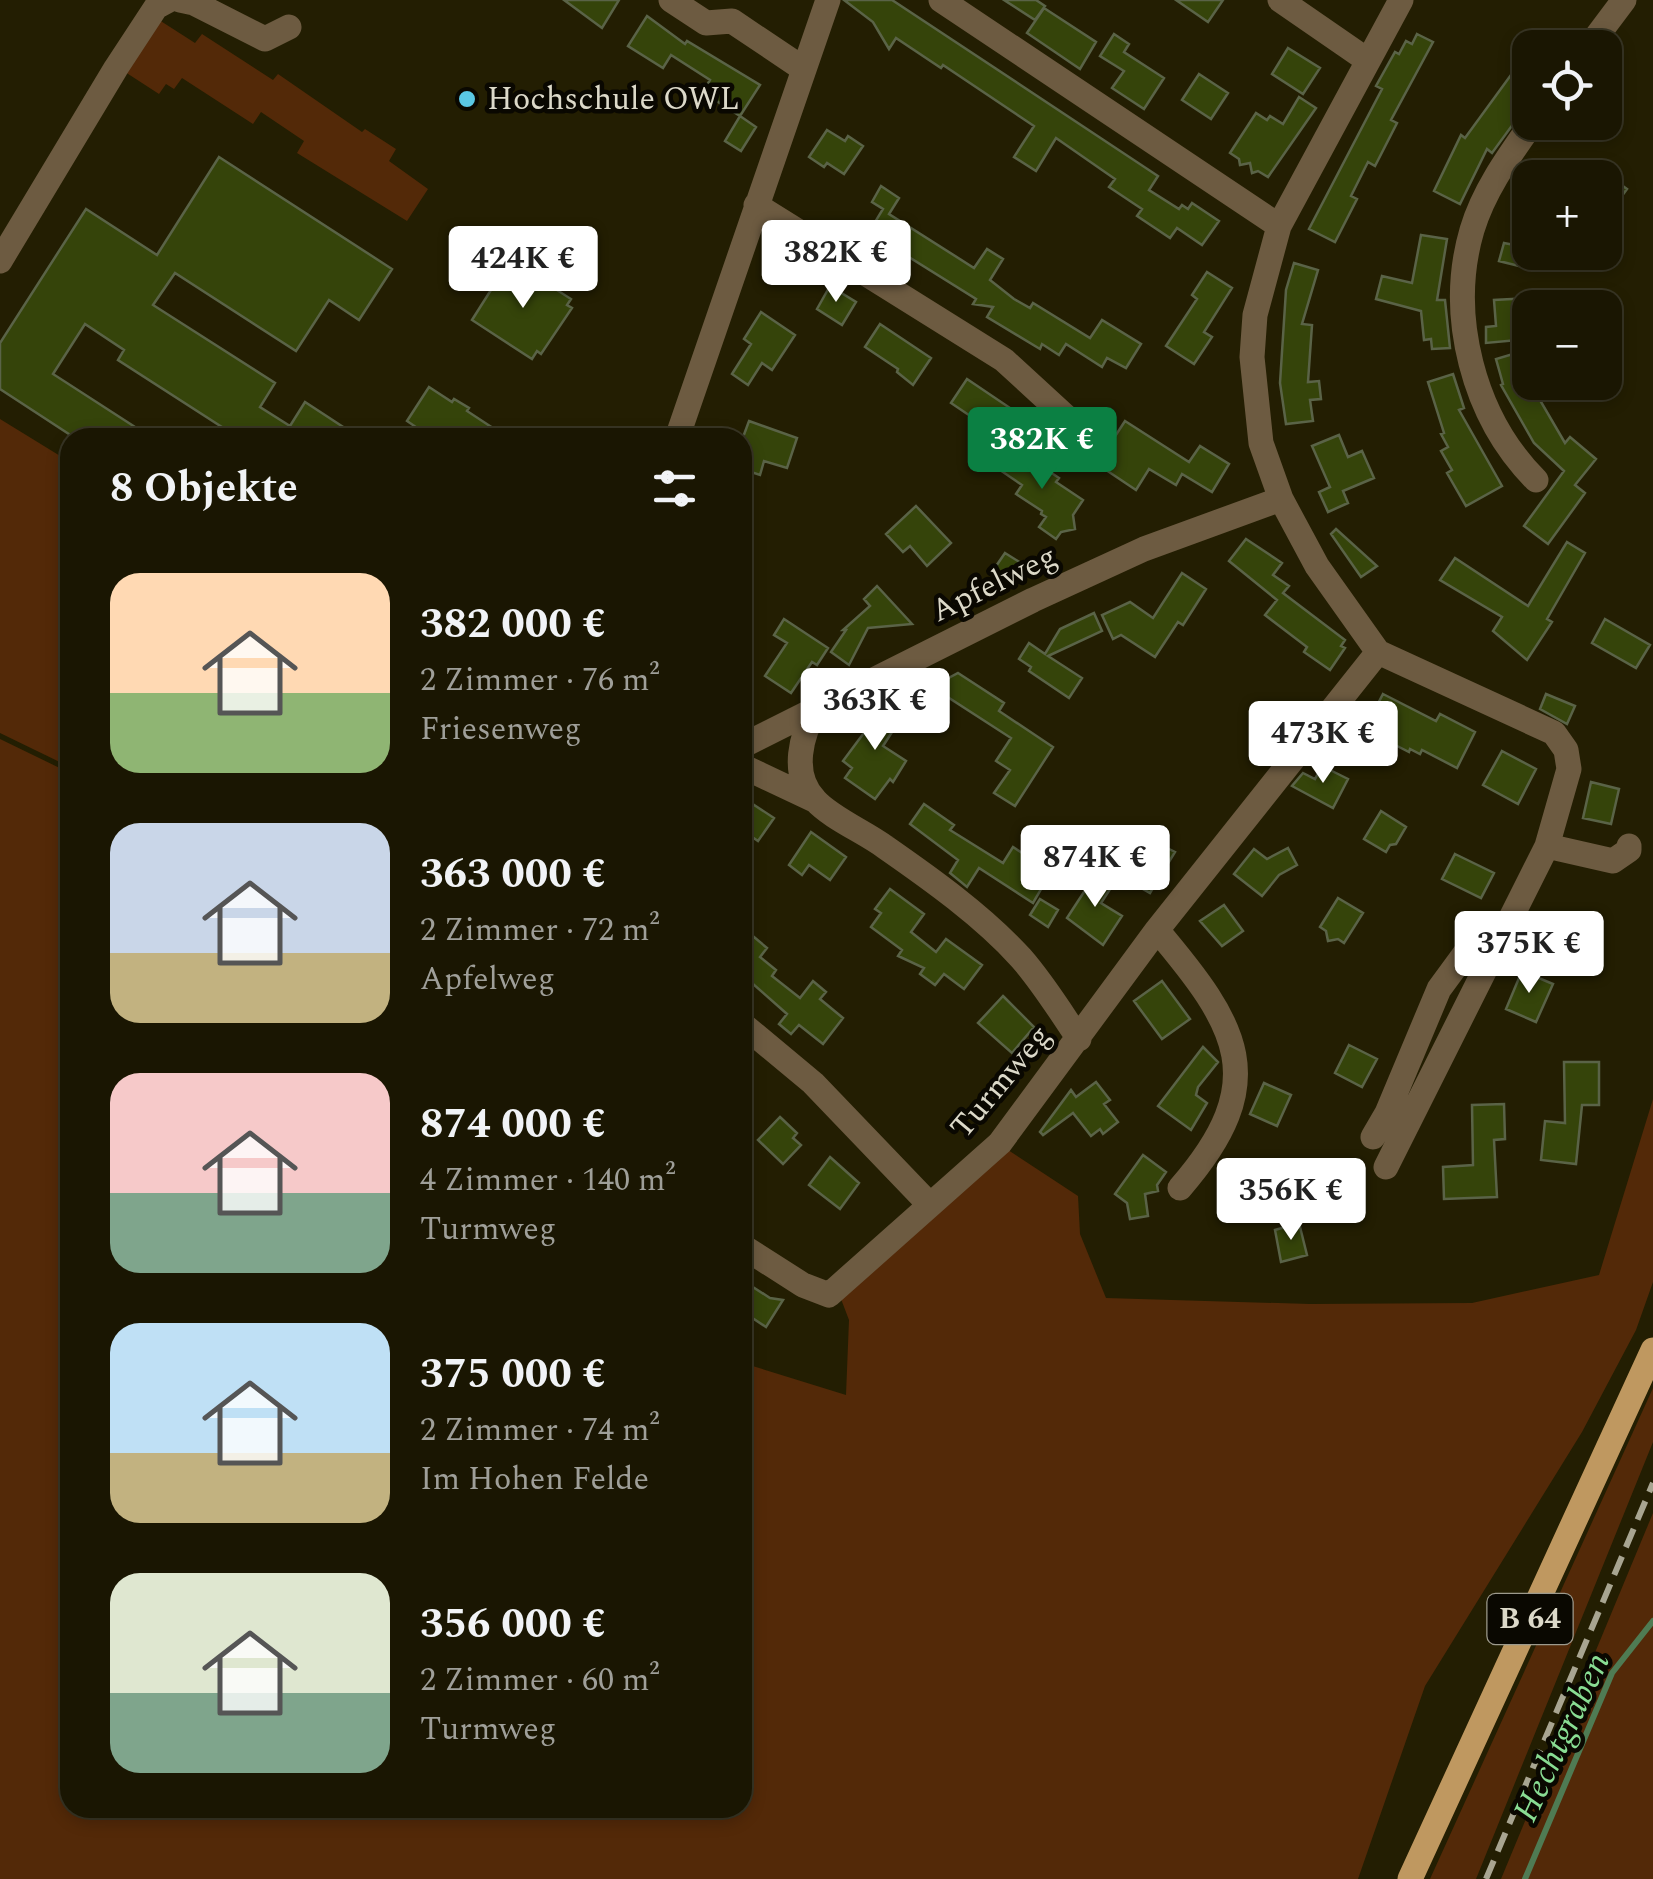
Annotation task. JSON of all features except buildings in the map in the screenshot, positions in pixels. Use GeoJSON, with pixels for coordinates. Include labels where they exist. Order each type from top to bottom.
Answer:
{"type":"FeatureCollection","features":[{"type":"Feature","properties":{"kind":"main road","name":"B 64"},"geometry":{"type":"LineString","coordinates":[[1410,1879],[1653,1350]]}},
{"type":"Feature","properties":{"kind":"street"},"geometry":{"type":"LineString","coordinates":[[0,260],[71,162],[156,7],[169,0]]}},
{"type":"Feature","properties":{"kind":"street"},"geometry":{"type":"LineString","coordinates":[[180,0],[194,2],[265,39],[289,27]]}},
{"type":"Feature","properties":{"kind":"street"},"geometry":{"type":"LineString","coordinates":[[670,0],[706,23],[732,21],[802,68]]}},
{"type":"Feature","properties":{"kind":"street"},"geometry":{"type":"LineString","coordinates":[[680,428],[828,0]]}},
{"type":"Feature","properties":{"kind":"street"},"geometry":{"type":"LineString","coordinates":[[941,0],[1279,226]]}},
{"type":"Feature","properties":{"kind":"street"},"geometry":{"type":"LineString","coordinates":[[1280,0],[1367,60]]}},
{"type":"Feature","properties":{"kind":"street"},"geometry":{"type":"LineString","coordinates":[[1386,1168],[1547,846],[1569,770],[1566,750],[1554,733],[1378,652],[1318,566],[1281,499],[1260,443],[1252,357],[1255,315],[1279,226],[1401,0]]}},
{"type":"Feature","properties":{"kind":"street"},"geometry":{"type":"LineString","coordinates":[[1602,30],[1624,0]]}},
{"type":"Feature","properties":{"kind":"street"},"geometry":{"type":"LineString","coordinates":[[1520,140],[1494,178],[1473,226],[1464,261],[1464,338],[1489,410],[1517,461],[1536,480]]}},
{"type":"Feature","properties":{"kind":"street"},"geometry":{"type":"LineString","coordinates":[[756,205],[1004,360],[1065,416]]}},
{"type":"Feature","properties":{"kind":"street","name":"Apfelweg"},"geometry":{"type":"LineString","coordinates":[[752,741],[1033,600],[1144,549],[1281,499]]}},
{"type":"Feature","properties":{"kind":"street","name":"Turmweg"},"geometry":{"type":"LineString","coordinates":[[752,1252],[803,1285],[829,1295],[1000,1142],[1157,930],[1378,652]]}},
{"type":"Feature","properties":{"kind":"street"},"geometry":{"type":"LineString","coordinates":[[814,800],[804,778],[801,746],[805,726],[817,708]]}},
{"type":"Feature","properties":{"kind":"street"},"geometry":{"type":"LineString","coordinates":[[752,771],[814,800],[899,858],[1018,955],[1045,987],[1079,1039]]}},
{"type":"Feature","properties":{"kind":"street"},"geometry":{"type":"LineString","coordinates":[[1547,846],[1612,862],[1629,846]]}},
{"type":"Feature","properties":{"kind":"street"},"geometry":{"type":"LineString","coordinates":[[1157,930],[1202,985],[1227,1026],[1238,1065],[1235,1094],[1225,1122],[1208,1154],[1180,1188]]}},
{"type":"Feature","properties":{"kind":"street"},"geometry":{"type":"LineString","coordinates":[[1373,1137],[1439,989],[1472,944],[1498,939]]}},
{"type":"Feature","properties":{"kind":"street"},"geometry":{"type":"LineString","coordinates":[[752,1032],[813,1083],[930,1205]]}},
{"type":"Feature","properties":{"kind":"shaded area"},"geometry":{"type":"Polygon","coordinates":[[[156,18],[195,43],[202,34],[273,80],[278,74],[362,132],[365,129],[396,149],[389,161],[428,189],[407,221],[297,153],[304,141],[261,112],[253,124],[182,78],[174,89],[166,84],[159,94],[122,70],[156,18]]]}},
{"type":"Feature","properties":{"kind":"shaded area"},"geometry":{"type":"Polygon","coordinates":[[[0,419],[60,456],[60,762],[0,733],[0,419]]]}},
{"type":"Feature","properties":{"kind":"shaded area"},"geometry":{"type":"Polygon","coordinates":[[[0,739],[60,768],[60,1818],[752,1818],[752,1366],[846,1395],[849,1320],[841,1299],[1008,1150],[1078,1196],[1080,1234],[1106,1298],[1310,1304],[1472,1303],[1599,1275],[1653,1099],[1653,1282],[1636,1330],[1582,1432],[1425,1686],[1358,1879],[0,1879],[0,739]]]}},
{"type":"Feature","properties":{"kind":"shaded area"},"geometry":{"type":"Polygon","coordinates":[[[1653,1388],[1653,1442],[1476,1879],[1430,1879],[1653,1388]]]}},
{"type":"Feature","properties":{"kind":"shaded area"},"geometry":{"type":"Polygon","coordinates":[[[1653,1513],[1653,1879],[1501,1879],[1653,1513]]]}},
{"type":"Feature","properties":{"kind":"waterway","name":"Hechtgraben"},"geometry":{"type":"LineString","coordinates":[[1525,1879],[1612,1673],[1653,1621]]}},
{"type":"Feature","properties":{"kind":"railway"},"geometry":{"type":"LineString","coordinates":[[1486,1879],[1653,1483]]}},
{"type":"Feature","properties":{"kind":"place","name":"Hochschule OWL"},"geometry":{"type":"Point","coordinates":[467,99]}}]}
